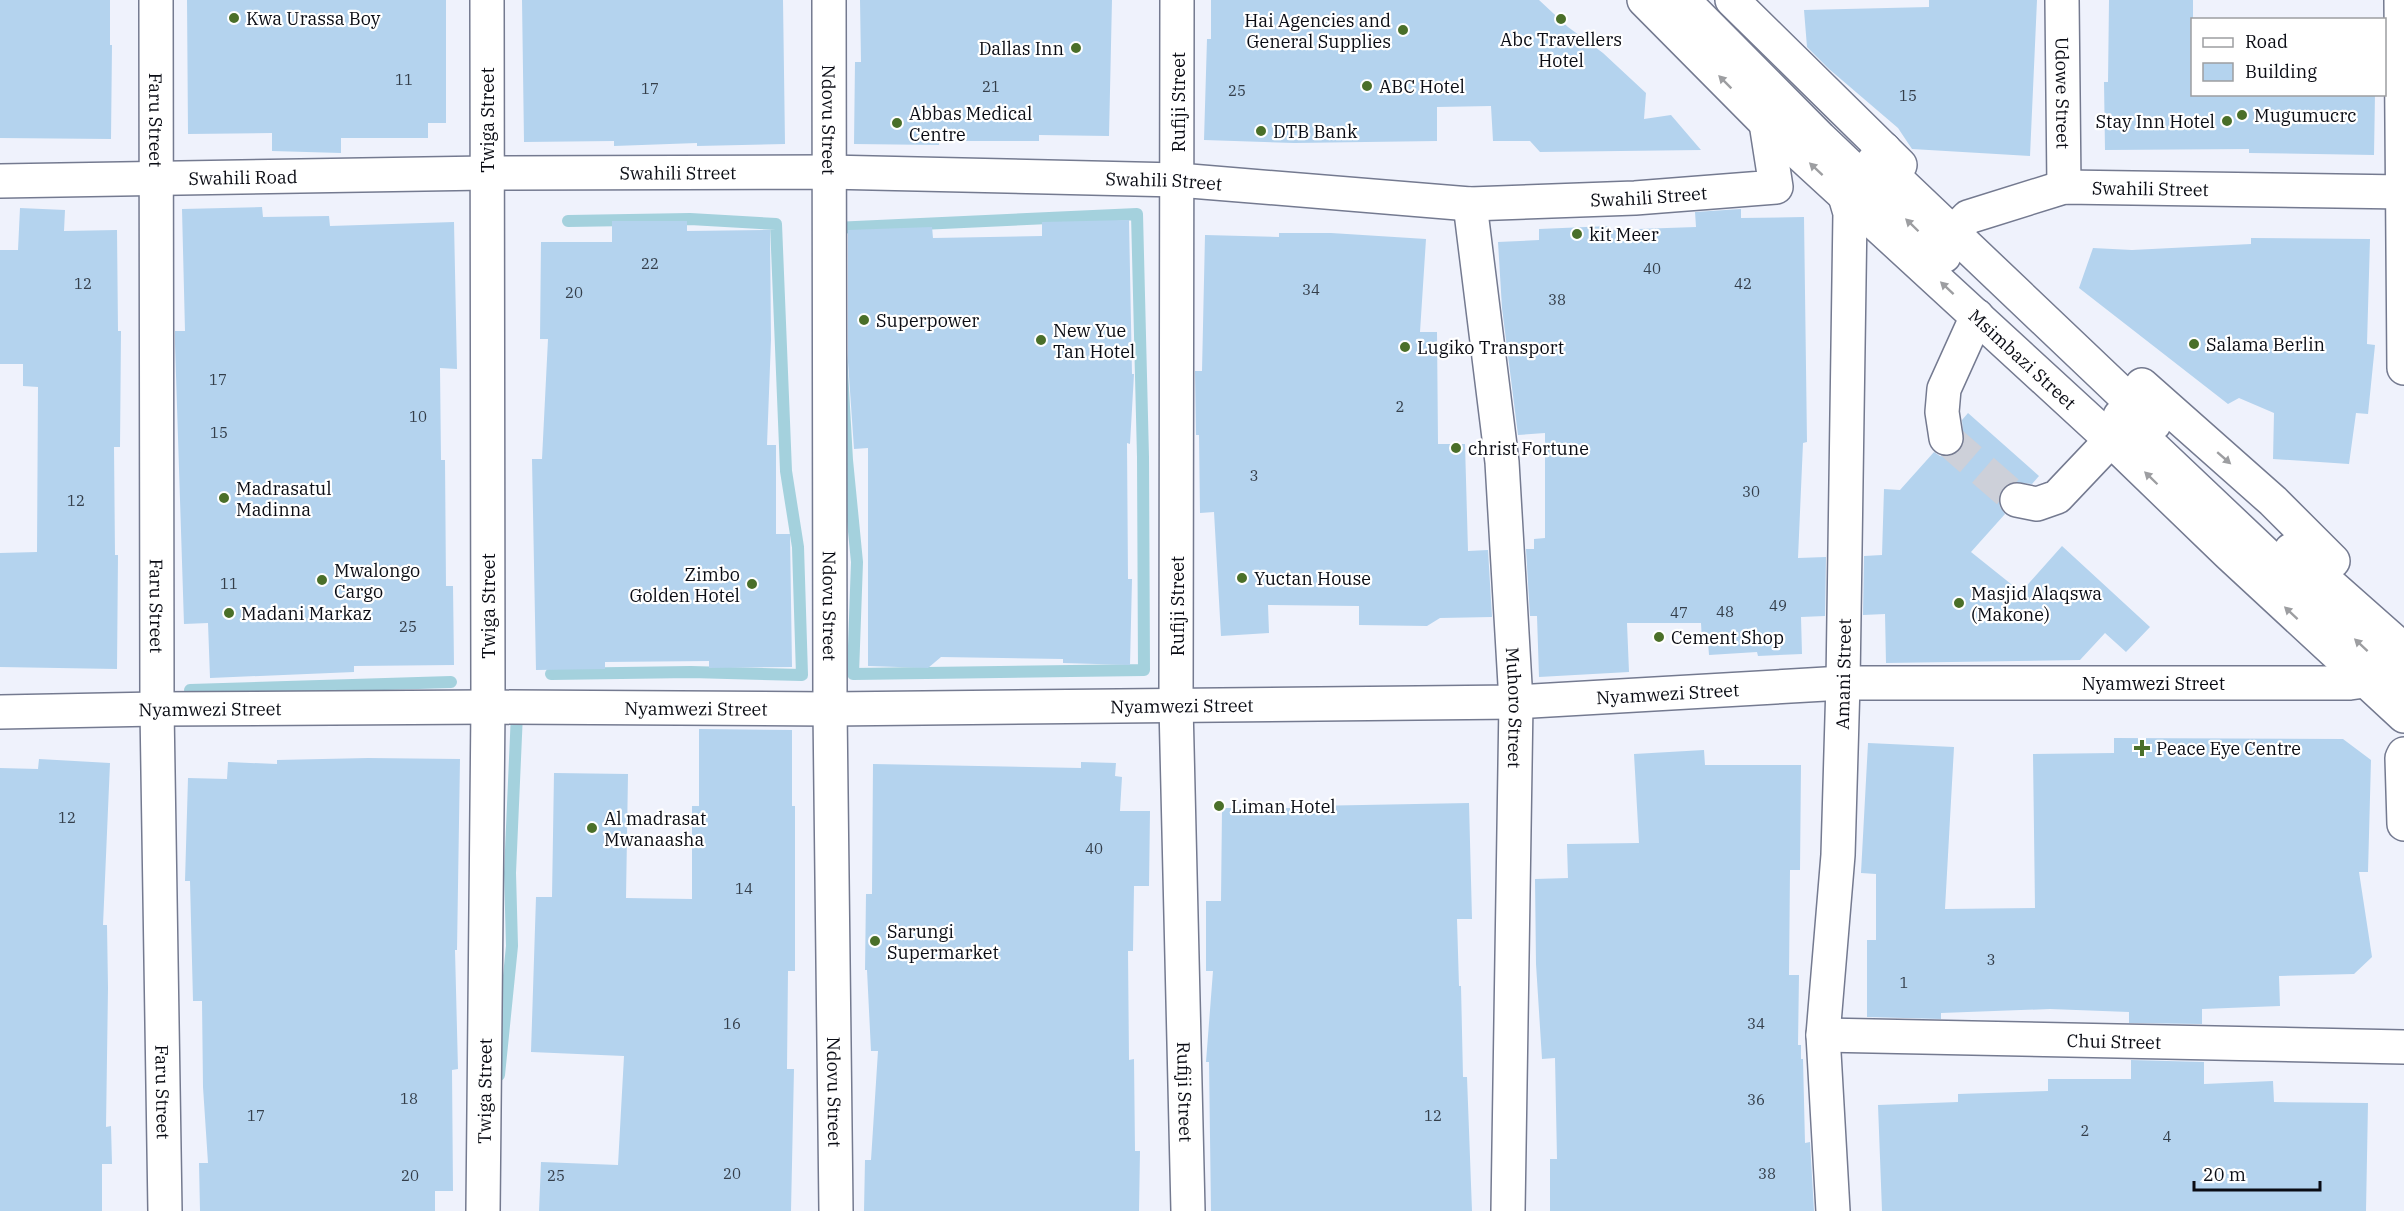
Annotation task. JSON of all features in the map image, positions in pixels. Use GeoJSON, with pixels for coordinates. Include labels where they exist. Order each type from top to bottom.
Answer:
{"type":"FeatureCollection","features":[{"type":"Feature","properties":{"kind":"street","name":"Faru Street"},"geometry":{"type":"LineString","coordinates":[[156,0],[157,709],[165,1211]]}},
{"type":"Feature","properties":{"kind":"street","name":"Twiga Street"},"geometry":{"type":"LineString","coordinates":[[483,1211],[488,707],[487,0]]}},
{"type":"Feature","properties":{"kind":"street","name":"Ndovu Street"},"geometry":{"type":"LineString","coordinates":[[829,0],[830,709],[836,1211]]}},
{"type":"Feature","properties":{"kind":"street","name":"Rufiji Street"},"geometry":{"type":"LineString","coordinates":[[1178,0],[1176,705],[1188,1211]]}},
{"type":"Feature","properties":{"kind":"street","name":"Msimbazi Street"},"geometry":{"type":"LineString","coordinates":[[1644,0],[1766,123],[1867,170]]}},
{"type":"Feature","properties":{"kind":"street"},"geometry":{"type":"LineString","coordinates":[[1683,0],[1820,138],[1867,170]]}},
{"type":"Feature","properties":{"kind":"street"},"geometry":{"type":"LineString","coordinates":[[1711,0],[1867,170],[2110,407],[2404,685]]}},
{"type":"Feature","properties":{"kind":"street","name":"Msimbazi Street"},"geometry":{"type":"LineString","coordinates":[[1732,0],[1867,170],[1943,243],[2273,501],[2404,632]]}},
{"type":"Feature","properties":{"kind":"street","name":"Udowe Street"},"geometry":{"type":"LineString","coordinates":[[2062,0],[2064,187]]}},
{"type":"Feature","properties":{"kind":"street"},"geometry":{"type":"LineString","coordinates":[[2401,0],[2404,368]]}},
{"type":"Feature","properties":{"kind":"street","name":"Swahili Street"},"geometry":{"type":"LineString","coordinates":[[486,173],[828,172],[1178,180],[1470,204],[1635,198],[1776,187],[1766,123]]}},
{"type":"Feature","properties":{"kind":"street","name":"Amani Street"},"geometry":{"type":"LineString","coordinates":[[1833,1211],[1823,1035],[1838,855],[1850,213],[1867,170]]}},
{"type":"Feature","properties":{"kind":"street","name":"Swahili Road"},"geometry":{"type":"LineString","coordinates":[[0,181],[486,173]]}},
{"type":"Feature","properties":{"kind":"street","name":"Swahili Street"},"geometry":{"type":"LineString","coordinates":[[1943,243],[1968,217],[2064,187],[2403,192]]}},
{"type":"Feature","properties":{"kind":"street","name":"Muhoro Street"},"geometry":{"type":"LineString","coordinates":[[1470,204],[1502,462],[1516,702],[1508,1211]]}},
{"type":"Feature","properties":{"kind":"street","name":"Msimbazi Street"},"geometry":{"type":"LineString","coordinates":[[1943,243],[1977,316],[2364,681],[2404,716]]}},
{"type":"Feature","properties":{"kind":"street"},"geometry":{"type":"LineString","coordinates":[[1943,243],[2404,650]]}},
{"type":"Feature","properties":{"kind":"street"},"geometry":{"type":"LineString","coordinates":[[1946,438],[1942,412],[1944,389],[1977,316]]}},
{"type":"Feature","properties":{"kind":"street"},"geometry":{"type":"LineString","coordinates":[[2017,500],[2037,504],[2057,497],[2111,440]]}},
{"type":"Feature","properties":{"kind":"street","name":"Nyamwezi Street"},"geometry":{"type":"LineString","coordinates":[[0,712],[488,707],[830,709],[1516,702],[1843,683],[2350,683],[2364,681]]}},
{"type":"Feature","properties":{"kind":"street"},"geometry":{"type":"LineString","coordinates":[[2404,754],[2402,758],[2404,824]]}},
{"type":"Feature","properties":{"kind":"street","name":"Chui Street"},"geometry":{"type":"LineString","coordinates":[[1823,1035],[2404,1047]]}},
{"type":"Feature","properties":{"kind":"building"},"geometry":{"type":"Polygon","coordinates":[[[0,0],[110,0],[111,139],[0,138],[0,0]]]}},
{"type":"Feature","properties":{"kind":"building"},"geometry":{"type":"Polygon","coordinates":[[[187,0],[446,0],[446,123],[428,123],[428,138],[341,138],[341,153],[272,151],[272,133],[188,134],[187,0]]]}},
{"type":"Feature","properties":{"kind":"building"},"geometry":{"type":"Polygon","coordinates":[[[522,0],[783,0],[785,144],[697,146],[697,143],[614,146],[614,141],[524,142],[522,0]]]}},
{"type":"Feature","properties":{"kind":"building"},"geometry":{"type":"Polygon","coordinates":[[[860,0],[1112,0],[1109,136],[1039,135],[1039,141],[939,141],[939,145],[854,144],[855,62],[861,62],[860,0]]]}},
{"type":"Feature","properties":{"kind":"building"},"geometry":{"type":"Polygon","coordinates":[[[1211,0],[1539,0],[1568,27],[1603,53],[1646,93],[1644,119],[1671,115],[1701,150],[1540,152],[1530,141],[1493,141],[1491,106],[1437,107],[1437,141],[1294,143],[1204,140],[1207,39],[1211,39],[1211,0]]]}},
{"type":"Feature","properties":{"kind":"building"},"geometry":{"type":"Polygon","coordinates":[[[1929,0],[2037,0],[2030,156],[1912,149],[1898,128],[1829,69],[1807,47],[1804,10],[1929,7],[1929,0]]]}},
{"type":"Feature","properties":{"kind":"building"},"geometry":{"type":"Polygon","coordinates":[[[2109,0],[2193,0],[2191,96],[2375,96],[2374,155],[2249,153],[2249,149],[2105,150],[2104,82],[2108,82],[2109,0]]]}},
{"type":"Feature","properties":{"kind":"building"},"geometry":{"type":"Polygon","coordinates":[[[262,207],[263,217],[329,216],[330,226],[454,222],[457,369],[440,368],[441,460],[445,460],[446,586],[453,586],[454,665],[354,666],[354,672],[210,678],[208,623],[184,624],[175,344],[175,331],[185,331],[182,209],[262,207]]]}},
{"type":"Feature","properties":{"kind":"building"},"geometry":{"type":"Polygon","coordinates":[[[20,208],[65,210],[64,231],[117,230],[118,331],[121,331],[120,447],[114,447],[115,555],[118,555],[117,669],[0,667],[0,553],[37,552],[38,387],[23,386],[23,364],[0,364],[0,250],[18,250],[20,208]]]}},
{"type":"Feature","properties":{"kind":"building"},"geometry":{"type":"Polygon","coordinates":[[[1741,209],[1741,218],[1804,217],[1807,442],[1803,443],[1798,558],[1826,557],[1825,616],[1801,617],[1802,654],[1758,656],[1757,652],[1709,655],[1708,642],[1702,642],[1701,623],[1627,623],[1629,672],[1539,677],[1537,616],[1530,616],[1526,549],[1534,549],[1534,539],[1545,538],[1545,433],[1518,435],[1502,308],[1498,242],[1539,240],[1539,229],[1609,226],[1609,230],[1696,227],[1695,212],[1741,209]]]}},
{"type":"Feature","properties":{"kind":"building"},"geometry":{"type":"Polygon","coordinates":[[[1129,220],[1132,374],[1134,374],[1130,444],[1127,443],[1128,579],[1132,579],[1130,665],[1063,663],[1063,659],[941,657],[928,668],[868,666],[868,448],[854,449],[848,362],[848,230],[932,227],[933,238],[1042,236],[1042,222],[1129,220]]]}},
{"type":"Feature","properties":{"kind":"building"},"geometry":{"type":"Polygon","coordinates":[[[612,221],[687,221],[687,231],[770,230],[771,340],[767,445],[776,445],[776,534],[790,534],[792,667],[709,668],[709,661],[605,662],[605,669],[536,670],[532,459],[542,459],[548,339],[540,339],[541,242],[612,242],[612,221]]]}},
{"type":"Feature","properties":{"kind":"building"},"geometry":{"type":"Polygon","coordinates":[[[1279,233],[1331,233],[1426,239],[1420,332],[1437,332],[1438,444],[1465,444],[1468,551],[1488,550],[1492,617],[1440,618],[1427,626],[1359,625],[1359,606],[1268,605],[1269,633],[1221,636],[1214,512],[1200,513],[1199,435],[1196,435],[1195,371],[1202,371],[1205,235],[1279,237],[1279,233]]]}},
{"type":"Feature","properties":{"kind":"building"},"geometry":{"type":"Polygon","coordinates":[[[2251,238],[2370,239],[2367,344],[2375,345],[2368,414],[2356,413],[2349,464],[2273,459],[2274,413],[2239,398],[2228,404],[2079,288],[2093,248],[2132,250],[2251,244],[2251,238]]]}},
{"type":"Feature","properties":{"kind":"building"},"geometry":{"type":"Polygon","coordinates":[[[1968,413],[2039,476],[2032,484],[2012,482],[2003,487],[1999,497],[2000,507],[2005,514],[1971,552],[2021,592],[2062,546],[2150,627],[2126,652],[2105,633],[2080,660],[1886,663],[1885,614],[1863,615],[1864,556],[1882,555],[1884,489],[1900,490],[1934,452],[1948,457],[1958,452],[1964,444],[1962,420],[1968,413]]]}},
{"type":"Feature","properties":{"kind":"building"},"geometry":{"type":"Polygon","coordinates":[[[699,729],[792,730],[792,806],[795,806],[795,971],[788,971],[787,1069],[794,1069],[791,1211],[539,1211],[541,1162],[618,1165],[624,1056],[531,1052],[536,897],[552,897],[554,773],[628,774],[626,898],[692,899],[692,806],[699,806],[699,729]]]}},
{"type":"Feature","properties":{"kind":"building"},"geometry":{"type":"Polygon","coordinates":[[[2114,738],[2343,739],[2371,760],[2368,872],[2359,872],[2372,957],[2354,974],[2279,976],[2280,1006],[2202,1009],[2202,1024],[2129,1023],[2129,1012],[2050,1009],[1941,1013],[1941,1019],[1867,1017],[1867,940],[1876,940],[1876,874],[1861,873],[1868,743],[1954,747],[1945,909],[2035,908],[2033,754],[2114,753],[2114,738]]]}},
{"type":"Feature","properties":{"kind":"building"},"geometry":{"type":"Polygon","coordinates":[[[1704,750],[1705,765],[1801,765],[1800,870],[1790,870],[1789,975],[1799,975],[1798,1045],[1801,1045],[1801,1059],[1803,1059],[1805,1143],[1810,1142],[1814,1211],[1550,1211],[1550,1159],[1557,1159],[1555,1058],[1542,1059],[1536,964],[1535,879],[1568,878],[1567,844],[1639,843],[1634,754],[1704,750]]]}},
{"type":"Feature","properties":{"kind":"building"},"geometry":{"type":"Polygon","coordinates":[[[39,759],[110,763],[103,925],[107,925],[108,988],[106,1127],[111,1126],[112,1164],[102,1164],[102,1211],[0,1211],[0,768],[38,769],[39,759]]]}},
{"type":"Feature","properties":{"kind":"building"},"geometry":{"type":"Polygon","coordinates":[[[460,759],[457,950],[455,950],[458,1069],[452,1070],[453,1191],[435,1191],[435,1211],[200,1211],[199,1163],[208,1163],[203,1087],[202,1001],[193,1001],[190,881],[185,881],[188,778],[227,779],[228,762],[277,764],[277,760],[460,759]]]}},
{"type":"Feature","properties":{"kind":"building"},"geometry":{"type":"Polygon","coordinates":[[[1081,762],[1116,763],[1115,776],[1122,777],[1120,811],[1150,811],[1149,886],[1134,886],[1133,951],[1128,951],[1129,1060],[1134,1059],[1135,1151],[1140,1151],[1139,1211],[864,1211],[865,1160],[871,1160],[878,1051],[871,1051],[867,970],[865,970],[866,894],[872,894],[873,764],[1081,768],[1081,762]]]}},
{"type":"Feature","properties":{"kind":"building"},"geometry":{"type":"Polygon","coordinates":[[[1469,803],[1472,919],[1457,919],[1463,1077],[1467,1077],[1472,1211],[1211,1211],[1209,1062],[1206,1062],[1213,971],[1206,971],[1206,901],[1221,901],[1222,808],[1469,803]]]}},
{"type":"Feature","properties":{"kind":"building"},"geometry":{"type":"Polygon","coordinates":[[[2131,1060],[2204,1062],[2204,1084],[2273,1081],[2274,1102],[2368,1103],[2366,1211],[1882,1211],[1878,1105],[1958,1102],[1958,1094],[2048,1091],[2048,1079],[2131,1079],[2131,1060]]]}},
{"type":"Feature","properties":{"kind":"waterway"},"geometry":{"type":"LineString","coordinates":[[1137,214],[1143,457],[1144,670],[853,674],[857,562],[847,460],[834,228],[1137,214]]}},
{"type":"Feature","properties":{"kind":"waterway"},"geometry":{"type":"LineString","coordinates":[[551,674],[691,672],[802,675],[798,547],[786,471],[776,224],[690,219],[568,221]]}},
{"type":"Feature","properties":{"kind":"waterway"},"geometry":{"type":"LineString","coordinates":[[190,690],[451,682]]}},
{"type":"Feature","properties":{"kind":"waterway"},"geometry":{"type":"LineString","coordinates":[[499,1075],[512,946],[510,873],[517,713]]}},
{"type":"Feature","properties":{"kind":"tunnel"},"geometry":{"type":"LineString","coordinates":[[1946,438],[2017,500]]}},
{"type":"Feature","properties":{"kind":"place","name":"Kwa Urassa Boy"},"geometry":{"type":"Point","coordinates":[234,18]}},
{"type":"Feature","properties":{"kind":"place","name":"Abc Travellers Hotel"},"geometry":{"type":"Point","coordinates":[1561,19]}},
{"type":"Feature","properties":{"kind":"place","name":"Hai Agencies and General Supplies"},"geometry":{"type":"Point","coordinates":[1403,30]}},
{"type":"Feature","properties":{"kind":"place","name":"Dallas Inn"},"geometry":{"type":"Point","coordinates":[1076,48]}},
{"type":"Feature","properties":{"kind":"place","name":"ABC Hotel"},"geometry":{"type":"Point","coordinates":[1367,86]}},
{"type":"Feature","properties":{"kind":"place","name":"Mugumucrc"},"geometry":{"type":"Point","coordinates":[2242,115]}},
{"type":"Feature","properties":{"kind":"place","name":"Stay Inn Hotel"},"geometry":{"type":"Point","coordinates":[2227,121]}},
{"type":"Feature","properties":{"kind":"place","name":"Abbas Medical Centre"},"geometry":{"type":"Point","coordinates":[897,123]}},
{"type":"Feature","properties":{"kind":"place","name":"DTB Bank"},"geometry":{"type":"Point","coordinates":[1261,131]}},
{"type":"Feature","properties":{"kind":"place","name":"kit Meer"},"geometry":{"type":"Point","coordinates":[1577,234]}},
{"type":"Feature","properties":{"kind":"place","name":"Superpower"},"geometry":{"type":"Point","coordinates":[864,320]}},
{"type":"Feature","properties":{"kind":"place","name":"New Yue Tan Hotel"},"geometry":{"type":"Point","coordinates":[1041,340]}},
{"type":"Feature","properties":{"kind":"place","name":"Salama Berlin"},"geometry":{"type":"Point","coordinates":[2194,344]}},
{"type":"Feature","properties":{"kind":"place","name":"Lugiko Transport"},"geometry":{"type":"Point","coordinates":[1405,347]}},
{"type":"Feature","properties":{"kind":"place","name":"christ Fortune"},"geometry":{"type":"Point","coordinates":[1456,448]}},
{"type":"Feature","properties":{"kind":"place","name":"Madrasatul Madinna"},"geometry":{"type":"Point","coordinates":[224,498]}},
{"type":"Feature","properties":{"kind":"place","name":"Yuctan House"},"geometry":{"type":"Point","coordinates":[1242,578]}},
{"type":"Feature","properties":{"kind":"place","name":"Mwalongo Cargo"},"geometry":{"type":"Point","coordinates":[322,580]}},
{"type":"Feature","properties":{"kind":"place","name":"Zimbo Golden Hotel"},"geometry":{"type":"Point","coordinates":[752,584]}},
{"type":"Feature","properties":{"kind":"place","name":"Masjid Alaqswa (Makone)"},"geometry":{"type":"Point","coordinates":[1959,603]}},
{"type":"Feature","properties":{"kind":"place","name":"Madani Markaz"},"geometry":{"type":"Point","coordinates":[229,613]}},
{"type":"Feature","properties":{"kind":"place","name":"Cement Shop"},"geometry":{"type":"Point","coordinates":[1659,637]}},
{"type":"Feature","properties":{"kind":"place","name":"Peace Eye Centre"},"geometry":{"type":"Point","coordinates":[2142,748]}},
{"type":"Feature","properties":{"kind":"place","name":"Liman Hotel"},"geometry":{"type":"Point","coordinates":[1219,806]}},
{"type":"Feature","properties":{"kind":"place","name":"Al madrasat Mwanaasha"},"geometry":{"type":"Point","coordinates":[592,828]}},
{"type":"Feature","properties":{"kind":"place","name":"Sarungi Supermarket"},"geometry":{"type":"Point","coordinates":[875,941]}}]}
